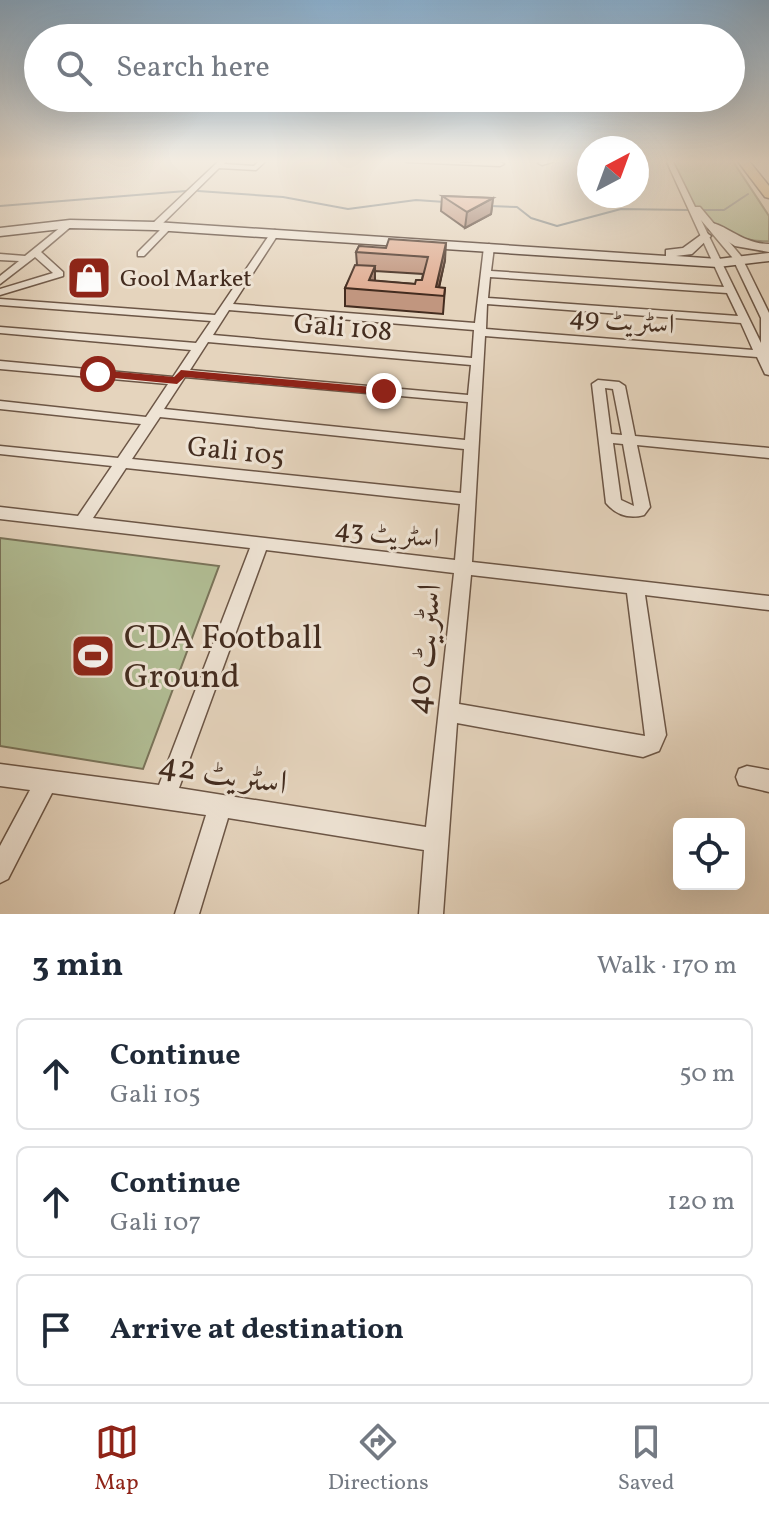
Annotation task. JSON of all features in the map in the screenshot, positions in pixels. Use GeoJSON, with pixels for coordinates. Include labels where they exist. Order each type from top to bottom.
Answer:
{"type":"FeatureCollection","features":[{"type":"Feature","properties":{"kind":"street"},"geometry":{"type":"LineString","coordinates":[[141,254],[183,203]]}},
{"type":"Feature","properties":{"kind":"street"},"geometry":{"type":"LineString","coordinates":[[689,203],[709,231],[738,259],[766,318],[769,370]]}},
{"type":"Feature","properties":{"kind":"street"},"geometry":{"type":"LineString","coordinates":[[0,225],[93,217],[275,233],[671,253],[717,259]]}},
{"type":"Feature","properties":{"kind":"street"},"geometry":{"type":"LineString","coordinates":[[0,281],[70,224]]}},
{"type":"Feature","properties":{"kind":"street"},"geometry":{"type":"LineString","coordinates":[[0,232],[70,224],[162,225],[422,240],[489,247],[717,259],[769,258]]}},
{"type":"Feature","properties":{"kind":"street"},"geometry":{"type":"LineString","coordinates":[[709,231],[735,243],[769,249]]}},
{"type":"Feature","properties":{"kind":"street"},"geometry":{"type":"LineString","coordinates":[[671,253],[687,251],[709,231]]}},
{"type":"Feature","properties":{"kind":"street"},"geometry":{"type":"LineString","coordinates":[[709,231],[742,320],[769,370]]}},
{"type":"Feature","properties":{"kind":"street"},"geometry":{"type":"LineString","coordinates":[[82,523],[275,233]]}},
{"type":"Feature","properties":{"kind":"street","name":"اسٹریٹ 40"},"geometry":{"type":"LineString","coordinates":[[431,914],[435,840],[463,566],[473,399],[489,247]]}},
{"type":"Feature","properties":{"kind":"street"},"geometry":{"type":"LineString","coordinates":[[738,259],[769,249]]}},
{"type":"Feature","properties":{"kind":"street"},"geometry":{"type":"LineString","coordinates":[[0,292],[60,274],[35,252]]}},
{"type":"Feature","properties":{"kind":"street"},"geometry":{"type":"LineString","coordinates":[[0,257],[26,259]]}},
{"type":"Feature","properties":{"kind":"street"},"geometry":{"type":"LineString","coordinates":[[747,281],[749,270],[769,258]]}},
{"type":"Feature","properties":{"kind":"street"},"geometry":{"type":"LineString","coordinates":[[486,274],[730,290]]}},
{"type":"Feature","properties":{"kind":"street"},"geometry":{"type":"LineString","coordinates":[[483,301],[742,320]]}},
{"type":"Feature","properties":{"kind":"street","name":"اسٹریٹ 49"},"geometry":{"type":"LineString","coordinates":[[0,302],[481,329],[759,354]]}},
{"type":"Feature","properties":{"kind":"street","name":"Gali 108"},"geometry":{"type":"LineString","coordinates":[[0,330],[477,362]]}},
{"type":"Feature","properties":{"kind":"street"},"geometry":{"type":"LineString","coordinates":[[0,365],[473,399]]}},
{"type":"Feature","properties":{"kind":"street"},"geometry":{"type":"LineString","coordinates":[[598,384],[618,385],[630,441],[642,507],[639,511],[629,512],[614,503],[598,384]]}},
{"type":"Feature","properties":{"kind":"street"},"geometry":{"type":"LineString","coordinates":[[0,405],[469,445]]}},
{"type":"Feature","properties":{"kind":"street"},"geometry":{"type":"LineString","coordinates":[[605,438],[769,453]]}},
{"type":"Feature","properties":{"kind":"street","name":"Gali 105"},"geometry":{"type":"LineString","coordinates":[[0,450],[467,499]]}},
{"type":"Feature","properties":{"kind":"street","name":"اسٹریٹ 43"},"geometry":{"type":"LineString","coordinates":[[0,513],[769,603]]}},
{"type":"Feature","properties":{"kind":"street"},"geometry":{"type":"LineString","coordinates":[[165,797],[260,544]]}},
{"type":"Feature","properties":{"kind":"street"},"geometry":{"type":"LineString","coordinates":[[448,712],[643,747],[652,744],[656,735],[635,587]]}},
{"type":"Feature","properties":{"kind":"street","name":"اسٹریٹ 42"},"geometry":{"type":"LineString","coordinates":[[0,775],[165,797],[435,840]]}},
{"type":"Feature","properties":{"kind":"street"},"geometry":{"type":"LineString","coordinates":[[747,777],[769,781]]}},
{"type":"Feature","properties":{"kind":"street"},"geometry":{"type":"LineString","coordinates":[[0,871],[45,783]]}},
{"type":"Feature","properties":{"kind":"street"},"geometry":{"type":"LineString","coordinates":[[187,914],[220,806]]}},
{"type":"Feature","properties":{"kind":"green space"},"geometry":{"type":"Polygon","coordinates":[[[692,203],[760,203],[769,216],[769,241],[736,236],[692,203]]]}},
{"type":"Feature","properties":{"kind":"green space","name":"CDA Football Ground"},"geometry":{"type":"Polygon","coordinates":[[[0,538],[219,566],[143,769],[0,746],[0,538]]]}},
{"type":"Feature","properties":{"kind":"building"},"geometry":{"type":"Polygon","coordinates":[[[452,203],[484,203],[467,212],[452,203]]]}},
{"type":"Feature","properties":{"kind":"building"},"geometry":{"type":"Polygon","coordinates":[[[389,239],[446,243],[436,287],[445,288],[444,296],[345,288],[355,265],[375,266],[369,280],[415,284],[416,280],[422,280],[428,257],[356,252],[359,246],[386,248],[389,239]]]}},
{"type":"Feature","properties":{"kind":"waterway"},"geometry":{"type":"LineString","coordinates":[[0,206],[41,203]]}},
{"type":"Feature","properties":{"kind":"waterway"},"geometry":{"type":"LineString","coordinates":[[314,203],[348,209],[396,203]]}},
{"type":"Feature","properties":{"kind":"waterway"},"geometry":{"type":"LineString","coordinates":[[702,210],[724,210],[735,203]]}},
{"type":"Feature","properties":{"kind":"waterway"},"geometry":{"type":"LineString","coordinates":[[490,206],[517,207],[531,218],[557,226],[621,209],[688,210]]}},
{"type":"Feature","properties":{"kind":"place","name":"Gool Market"},"geometry":{"type":"Point","coordinates":[89,278]}},
{"type":"Feature","properties":{"kind":"place","name":"CDA Football Ground"},"geometry":{"type":"Point","coordinates":[93,656]}},
{"type":"Feature","properties":{"kind":"route"},"geometry":{"type":"LineString","coordinates":[[98,374],[177,381],[181,373],[384,391]]}}]}
